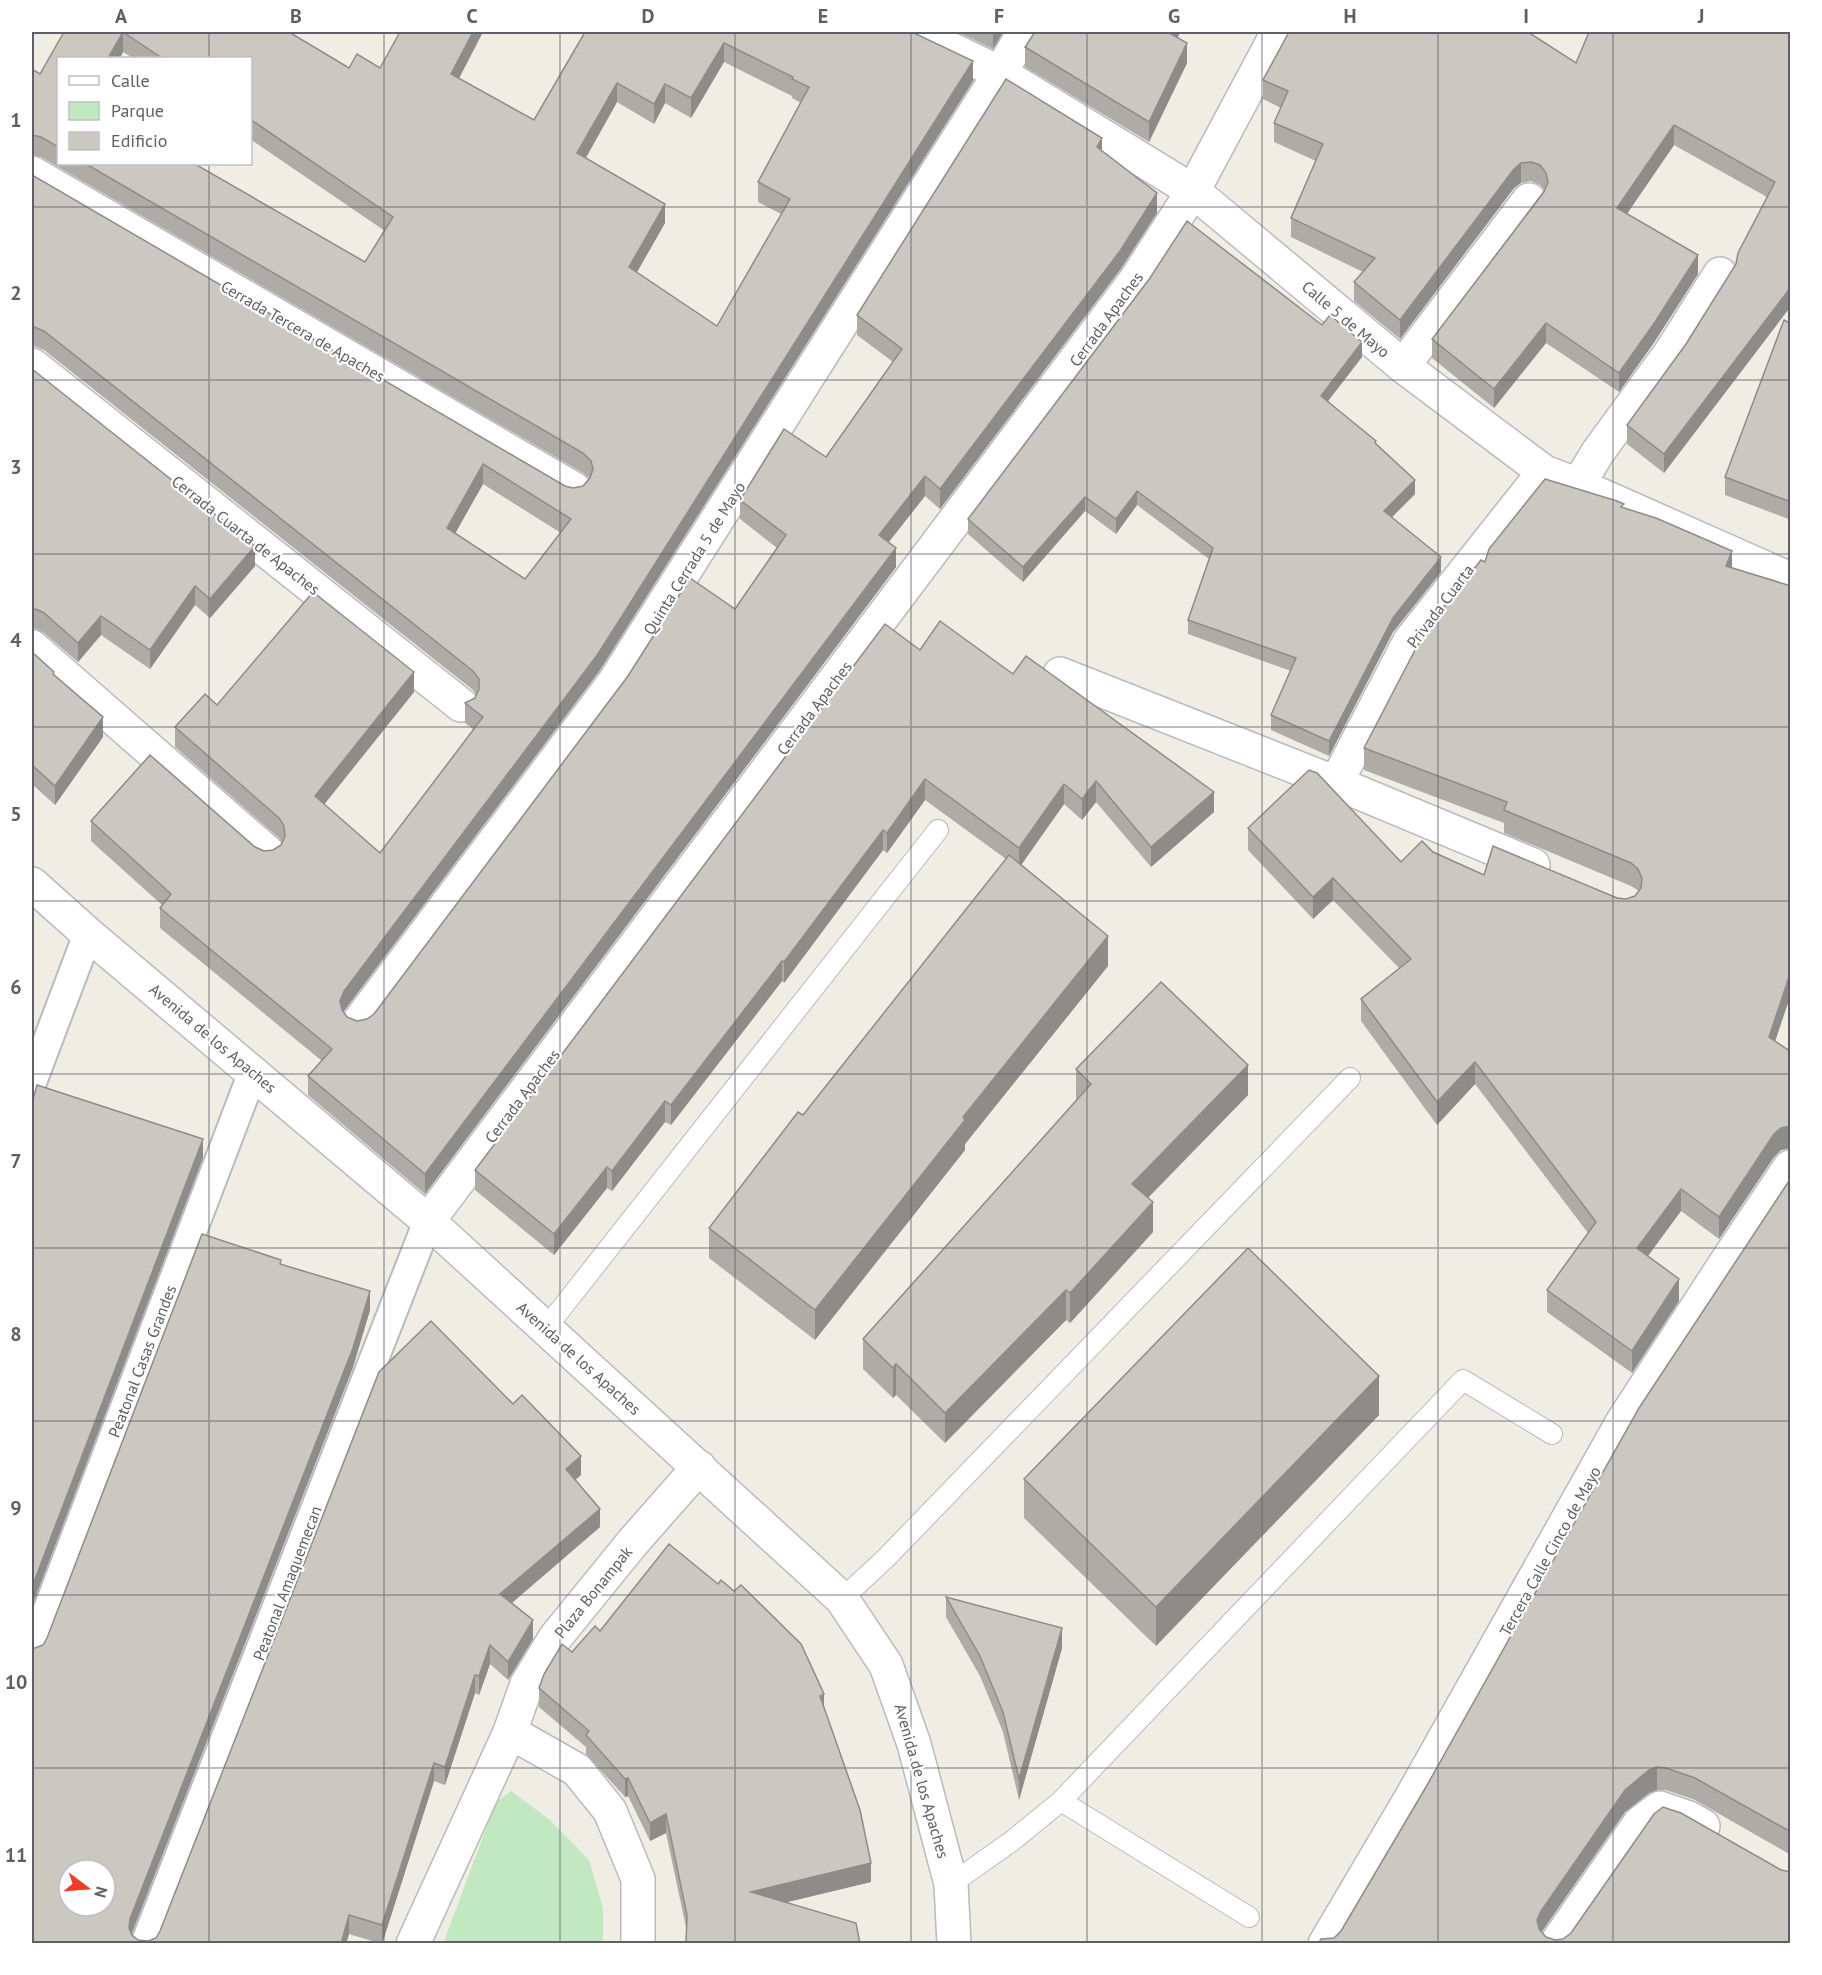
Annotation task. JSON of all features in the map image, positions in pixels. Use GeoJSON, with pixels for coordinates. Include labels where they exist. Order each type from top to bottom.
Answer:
{"type":"FeatureCollection","features":[{"type":"Feature","properties":{"kind":"street","name":"Calle 5 de Mayo"},"geometry":{"type":"LineString","coordinates":[[916,32],[1000,73],[1193,191],[1402,366],[1544,472],[1578,484],[1791,579]]}},
{"type":"Feature","properties":{"kind":"street","name":"Quinta Cerrada 5 de Mayo"},"geometry":{"type":"LineString","coordinates":[[359,1022],[613,684],[1024,32]]}},
{"type":"Feature","properties":{"kind":"street","name":"Cerrada Apaches"},"geometry":{"type":"LineString","coordinates":[[428,1221],[1136,281],[1193,191],[1278,32]]}},
{"type":"Feature","properties":{"kind":"street","name":"Cerrada Tercera de Apaches"},"geometry":{"type":"LineString","coordinates":[[32,173],[574,489]]}},
{"type":"Feature","properties":{"kind":"street"},"geometry":{"type":"LineString","coordinates":[[1402,366],[1529,200]]}},
{"type":"Feature","properties":{"kind":"street"},"geometry":{"type":"LineString","coordinates":[[1578,484],[1598,452],[1671,352],[1720,274]]}},
{"type":"Feature","properties":{"kind":"street","name":"Cerrada Cuarta de Apaches"},"geometry":{"type":"LineString","coordinates":[[32,365],[461,705]]}},
{"type":"Feature","properties":{"kind":"street","name":"Privada Cuarta"},"geometry":{"type":"LineString","coordinates":[[1336,783],[1410,641],[1544,472]]}},
{"type":"Feature","properties":{"kind":"street"},"geometry":{"type":"LineString","coordinates":[[32,647],[267,852]]}},
{"type":"Feature","properties":{"kind":"street"},"geometry":{"type":"LineString","coordinates":[[1060,674],[1336,783],[1557,875]]}},
{"type":"Feature","properties":{"kind":"street","name":"Avenida de los Apaches"},"geometry":{"type":"LineString","coordinates":[[32,884],[428,1221],[842,1599],[885,1665],[914,1744],[951,1884],[958,1941]]}},
{"type":"Feature","properties":{"kind":"street"},"geometry":{"type":"LineString","coordinates":[[32,1082],[88,934]]}},
{"type":"Feature","properties":{"kind":"street","name":"Peatonal Casas Grandes"},"geometry":{"type":"LineString","coordinates":[[32,1650],[253,1072]]}},
{"type":"Feature","properties":{"kind":"street","name":"Tercera Calle Cinco de Mayo"},"geometry":{"type":"LineString","coordinates":[[1325,1944],[1416,1790],[1623,1421],[1725,1263],[1791,1167]]}},
{"type":"Feature","properties":{"kind":"street","name":"Peatonal Amaquemecan"},"geometry":{"type":"LineString","coordinates":[[145,1944],[428,1221]]}},
{"type":"Feature","properties":{"kind":"street","name":"Plaza Bonampak"},"geometry":{"type":"LineString","coordinates":[[413,1944],[510,1732],[527,1684],[555,1638],[633,1542],[699,1467]]}},
{"type":"Feature","properties":{"kind":"street"},"geometry":{"type":"LineString","coordinates":[[510,1732],[577,1770],[610,1811],[638,1879],[638,1944]]}},
{"type":"Feature","properties":{"kind":"street"},"geometry":{"type":"LineString","coordinates":[[1556,1944],[1640,1823],[1660,1808],[1689,1818],[1730,1841]]}},
{"type":"Feature","properties":{"kind":"lane"},"geometry":{"type":"LineString","coordinates":[[546,1328],[938,830]]}},
{"type":"Feature","properties":{"kind":"lane"},"geometry":{"type":"LineString","coordinates":[[842,1599],[886,1558],[1350,1078]]}},
{"type":"Feature","properties":{"kind":"lane"},"geometry":{"type":"LineString","coordinates":[[951,1884],[1012,1841],[1061,1802],[1463,1380],[1552,1434]]}},
{"type":"Feature","properties":{"kind":"lane"},"geometry":{"type":"LineString","coordinates":[[1061,1802],[1249,1917]]}},
{"type":"Feature","properties":{"kind":"green space"},"geometry":{"type":"Polygon","coordinates":[[[511,1791],[550,1820],[589,1860],[603,1908],[603,1943],[443,1944],[496,1802],[511,1791]]]}},
{"type":"Feature","properties":{"kind":"building"},"geometry":{"type":"Polygon","coordinates":[[[64,32],[123,32],[109,57],[57,57],[57,146],[41,137],[32,135],[32,69],[40,74],[64,32]]]}},
{"type":"Feature","properties":{"kind":"building"},"geometry":{"type":"Polygon","coordinates":[[[123,32],[289,32],[349,68],[357,54],[380,68],[400,32],[473,32],[451,74],[534,120],[585,32],[912,32],[973,61],[598,654],[344,991],[340,1001],[342,1010],[347,1017],[357,1021],[367,1019],[374,1014],[628,676],[690,578],[735,609],[786,535],[740,500],[784,429],[826,457],[902,349],[857,315],[1006,79],[1102,138],[1097,147],[1157,193],[1120,251],[940,489],[925,476],[879,535],[896,548],[425,1174],[308,1076],[332,1049],[160,908],[171,894],[91,821],[150,755],[255,847],[264,851],[273,850],[281,845],[285,836],[284,826],[279,818],[175,727],[205,694],[217,705],[313,592],[414,672],[315,796],[380,853],[483,717],[465,703],[475,698],[479,689],[479,679],[473,671],[44,331],[32,327],[32,180],[34,176],[565,486],[573,488],[583,486],[590,478],[593,469],[591,461],[583,453],[88,165],[197,165],[365,262],[393,217],[252,120],[252,57],[160,57],[123,32]],[[724,43],[691,98],[665,84],[654,104],[617,83],[577,153],[665,204],[629,267],[717,326],[790,199],[758,182],[809,87],[792,79],[793,77],[724,43]],[[483,464],[447,528],[525,579],[571,519],[483,464]]]}},
{"type":"Feature","properties":{"kind":"building"},"geometry":{"type":"Polygon","coordinates":[[[1035,32],[1172,32],[1171,34],[1187,43],[1149,122],[1025,47],[1035,32]]]}},
{"type":"Feature","properties":{"kind":"building"},"geometry":{"type":"Polygon","coordinates":[[[1289,32],[1528,32],[1576,63],[1589,32],[1791,32],[1791,287],[1664,454],[1627,425],[1686,344],[1736,264],[1738,253],[1775,182],[1674,125],[1617,208],[1698,255],[1655,322],[1619,373],[1546,323],[1494,389],[1432,339],[1544,192],[1548,182],[1546,173],[1540,165],[1531,162],[1521,163],[1514,169],[1400,320],[1354,282],[1375,258],[1291,218],[1323,144],[1274,123],[1288,91],[1263,80],[1289,32]]]}},
{"type":"Feature","properties":{"kind":"building"},"geometry":{"type":"Polygon","coordinates":[[[1187,221],[1322,325],[1330,315],[1362,342],[1321,396],[1376,441],[1375,443],[1415,480],[1384,511],[1441,557],[1393,618],[1329,741],[1271,715],[1296,658],[1188,620],[1213,548],[1137,491],[1116,519],[1085,497],[1023,567],[968,519],[1150,278],[1187,221]]]}},
{"type":"Feature","properties":{"kind":"building"},"geometry":{"type":"Polygon","coordinates":[[[1784,320],[1791,324],[1791,502],[1725,477],[1784,320]]]}},
{"type":"Feature","properties":{"kind":"building"},"geometry":{"type":"Polygon","coordinates":[[[32,369],[255,546],[210,599],[195,586],[150,650],[101,616],[78,643],[44,613],[36,609],[32,610],[32,369]]]}},
{"type":"Feature","properties":{"kind":"building"},"geometry":{"type":"Polygon","coordinates":[[[1545,479],[1624,504],[1621,507],[1656,518],[1732,551],[1726,566],[1791,586],[1791,971],[1769,1037],[1791,1052],[1791,1126],[1781,1128],[1774,1134],[1719,1217],[1681,1189],[1637,1248],[1679,1279],[1632,1351],[1547,1290],[1596,1222],[1475,1062],[1437,1102],[1361,999],[1411,959],[1333,878],[1313,897],[1248,828],[1309,770],[1317,773],[1401,862],[1422,841],[1433,852],[1484,875],[1493,846],[1617,898],[1626,899],[1635,896],[1641,888],[1642,878],[1638,869],[1631,863],[1504,810],[1507,802],[1364,748],[1426,629],[1481,560],[1485,562],[1489,549],[1545,479]]]}},
{"type":"Feature","properties":{"kind":"building"},"geometry":{"type":"Polygon","coordinates":[[[940,621],[1013,674],[1026,656],[1214,792],[1151,847],[1096,781],[1082,799],[1064,784],[1019,848],[925,779],[887,833],[883,830],[784,962],[782,961],[671,1105],[665,1101],[612,1171],[607,1167],[554,1234],[475,1170],[885,624],[920,650],[940,621]]]}},
{"type":"Feature","properties":{"kind":"building"},"geometry":{"type":"Polygon","coordinates":[[[32,652],[54,672],[53,674],[103,717],[55,786],[32,765],[32,652]]]}},
{"type":"Feature","properties":{"kind":"building"},"geometry":{"type":"Polygon","coordinates":[[[1009,855],[1108,936],[963,1117],[965,1120],[815,1310],[709,1228],[798,1112],[803,1115],[1009,855]]]}},
{"type":"Feature","properties":{"kind":"building"},"geometry":{"type":"Polygon","coordinates":[[[1161,982],[1248,1065],[1132,1184],[1153,1202],[1070,1293],[1066,1290],[945,1413],[896,1364],[893,1368],[863,1339],[1091,1084],[1076,1069],[1161,982]]]}},
{"type":"Feature","properties":{"kind":"building"},"geometry":{"type":"Polygon","coordinates":[[[37,1085],[203,1139],[32,1587],[32,1103],[37,1085]]]}},
{"type":"Feature","properties":{"kind":"building"},"geometry":{"type":"Polygon","coordinates":[[[1791,1178],[1791,1832],[1695,1778],[1657,1767],[1649,1770],[1625,1790],[1537,1920],[1539,1929],[1546,1937],[1555,1940],[1563,1939],[1571,1933],[1654,1814],[1663,1807],[1681,1813],[1781,1870],[1791,1872],[1791,1944],[1725,1944],[1723,1942],[1722,1944],[1318,1944],[1321,1939],[1334,1938],[1341,1931],[1426,1787],[1639,1408],[1791,1178]]]}},
{"type":"Feature","properties":{"kind":"building"},"geometry":{"type":"Polygon","coordinates":[[[202,1234],[281,1260],[280,1264],[370,1291],[353,1348],[130,1919],[129,1928],[138,1940],[148,1941],[156,1938],[160,1931],[379,1372],[431,1321],[513,1404],[522,1395],[581,1456],[566,1469],[600,1509],[500,1594],[533,1620],[508,1662],[490,1645],[479,1676],[475,1675],[445,1767],[434,1763],[382,1925],[349,1915],[341,1944],[32,1944],[32,1648],[43,1645],[202,1234]]]}},
{"type":"Feature","properties":{"kind":"building"},"geometry":{"type":"Polygon","coordinates":[[[1248,1248],[1379,1376],[1156,1607],[1024,1479],[1248,1248]]]}},
{"type":"Feature","properties":{"kind":"building"},"geometry":{"type":"Polygon","coordinates":[[[669,1544],[718,1584],[721,1580],[734,1591],[741,1585],[801,1644],[824,1694],[820,1696],[860,1810],[871,1863],[751,1892],[856,1923],[860,1944],[686,1944],[687,1915],[666,1814],[650,1823],[628,1778],[625,1779],[586,1735],[589,1731],[539,1688],[544,1674],[562,1644],[572,1652],[595,1626],[600,1631],[669,1544]]]}},
{"type":"Feature","properties":{"kind":"building"},"geometry":{"type":"Polygon","coordinates":[[[946,1597],[1062,1628],[1019,1779],[1003,1712],[980,1656],[946,1597]]]}}]}
